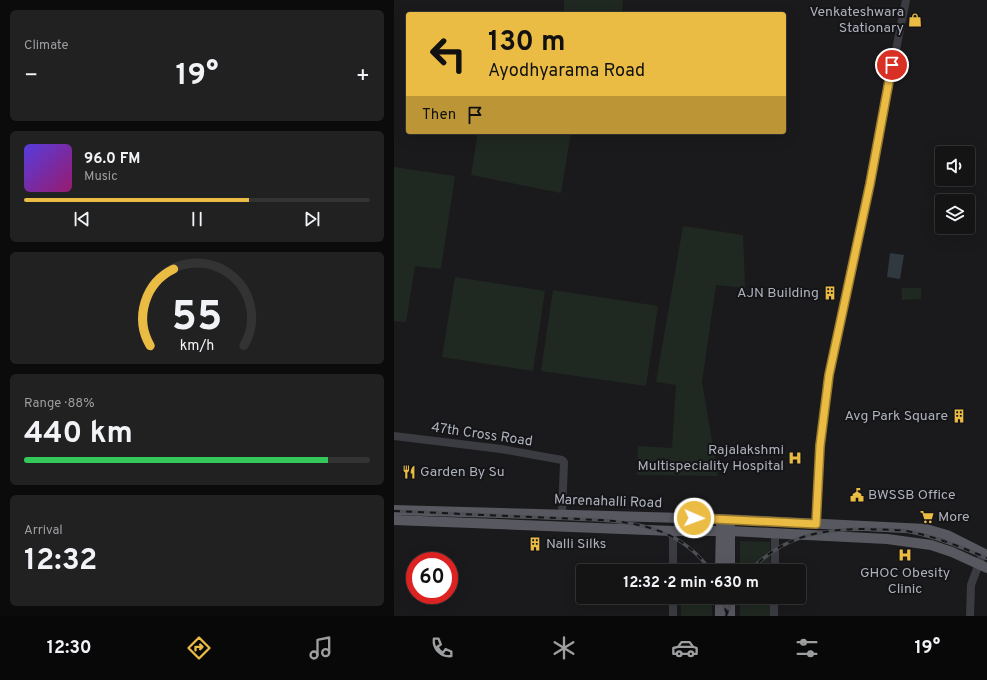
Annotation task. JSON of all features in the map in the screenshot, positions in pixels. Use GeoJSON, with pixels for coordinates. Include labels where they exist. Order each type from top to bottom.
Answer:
{"type":"FeatureCollection","features":[{"type":"Feature","properties":{"kind":"main road","name":"Marenahalli Road"},"geometry":{"type":"LineString","coordinates":[[394,510],[726,519],[926,529],[947,535],[985,554]]}},
{"type":"Feature","properties":{"kind":"main road"},"geometry":{"type":"LineString","coordinates":[[721,564],[726,519]]}},
{"type":"Feature","properties":{"kind":"main road","name":"Marenahalli Road"},"geometry":{"type":"LineString","coordinates":[[394,520],[673,531],[725,531],[887,539],[931,545],[952,552],[983,566]]}},
{"type":"Feature","properties":{"kind":"main road"},"geometry":{"type":"LineString","coordinates":[[725,531],[729,564]]}},
{"type":"Feature","properties":{"kind":"main road"},"geometry":{"type":"LineString","coordinates":[[720,604],[720,616]]}},
{"type":"Feature","properties":{"kind":"main road"},"geometry":{"type":"LineString","coordinates":[[730,604],[730,616]]}},
{"type":"Feature","properties":{"kind":"street"},"geometry":{"type":"LineString","coordinates":[[816,524],[820,446],[829,375],[870,184],[906,0]]}},
{"type":"Feature","properties":{"kind":"street","name":"47th Cross Road"},"geometry":{"type":"LineString","coordinates":[[394,436],[501,449],[562,460],[564,462],[562,515]]}},
{"type":"Feature","properties":{"kind":"street"},"geometry":{"type":"LineString","coordinates":[[673,531],[673,564]]}},
{"type":"Feature","properties":{"kind":"street"},"geometry":{"type":"LineString","coordinates":[[775,534],[775,564]]}},
{"type":"Feature","properties":{"kind":"street","name":"Marenahalli Road"},"geometry":{"type":"LineString","coordinates":[[983,566],[985,554]]}},
{"type":"Feature","properties":{"kind":"street"},"geometry":{"type":"LineString","coordinates":[[970,616],[971,585],[983,566]]}},
{"type":"Feature","properties":{"kind":"street"},"geometry":{"type":"LineString","coordinates":[[673,604],[673,616]]}},
{"type":"Feature","properties":{"kind":"street"},"geometry":{"type":"LineString","coordinates":[[774,604],[774,616]]}},
{"type":"Feature","properties":{"kind":"shaded area"},"geometry":{"type":"Polygon","coordinates":[[[564,0],[623,0],[622,12],[564,12],[564,0]]]}},
{"type":"Feature","properties":{"kind":"shaded area"},"geometry":{"type":"Polygon","coordinates":[[[478,134],[571,134],[561,193],[471,175],[478,134]]]}},
{"type":"Feature","properties":{"kind":"shaded area"},"geometry":{"type":"Polygon","coordinates":[[[394,167],[455,176],[441,269],[415,266],[406,322],[394,321],[394,167]]]}},
{"type":"Feature","properties":{"kind":"shaded area"},"geometry":{"type":"Polygon","coordinates":[[[683,226],[743,235],[745,288],[716,285],[702,382],[718,476],[637,475],[638,446],[672,448],[676,385],[656,382],[683,226]]]}},
{"type":"Feature","properties":{"kind":"shaded area"},"geometry":{"type":"Polygon","coordinates":[[[890,253],[904,255],[900,279],[887,277],[890,253]]]}},
{"type":"Feature","properties":{"kind":"shaded area"},"geometry":{"type":"Polygon","coordinates":[[[455,277],[545,291],[533,371],[442,357],[455,277]]]}},
{"type":"Feature","properties":{"kind":"shaded area"},"geometry":{"type":"Polygon","coordinates":[[[902,288],[921,288],[921,299],[902,300],[902,288]]]}},
{"type":"Feature","properties":{"kind":"shaded area"},"geometry":{"type":"Polygon","coordinates":[[[553,290],[658,306],[646,386],[541,371],[553,290]]]}},
{"type":"Feature","properties":{"kind":"shaded area"},"geometry":{"type":"Polygon","coordinates":[[[740,541],[770,542],[770,564],[740,564],[740,541]]]}},
{"type":"Feature","properties":{"kind":"shaded area"},"geometry":{"type":"Polygon","coordinates":[[[681,604],[712,604],[712,616],[681,616],[681,604]]]}},
{"type":"Feature","properties":{"kind":"shaded area"},"geometry":{"type":"Polygon","coordinates":[[[740,604],[770,604],[770,616],[740,616],[740,604]]]}},
{"type":"Feature","properties":{"kind":"railway"},"geometry":{"type":"LineString","coordinates":[[394,511],[617,521],[648,527],[662,532],[688,547],[705,564]]}},
{"type":"Feature","properties":{"kind":"railway"},"geometry":{"type":"LineString","coordinates":[[757,564],[775,550],[789,542],[818,533],[850,529],[896,530],[916,533],[947,542],[987,558]]}},
{"type":"Feature","properties":{"kind":"railway"},"geometry":{"type":"LineString","coordinates":[[723,604],[727,614]]}},
{"type":"Feature","properties":{"kind":"railway"},"geometry":{"type":"LineString","coordinates":[[726,616],[730,604]]}},
{"type":"Feature","properties":{"kind":"place","name":"Venkateshwara Stationary"},"geometry":{"type":"Point","coordinates":[915,20]}},
{"type":"Feature","properties":{"kind":"place","name":"AJN Building"},"geometry":{"type":"Point","coordinates":[830,293]}},
{"type":"Feature","properties":{"kind":"place","name":"Avg Park Square"},"geometry":{"type":"Point","coordinates":[959,416]}},
{"type":"Feature","properties":{"kind":"place","name":"Rajalakshmi Multispeciality Hospital"},"geometry":{"type":"Point","coordinates":[795,458]}},
{"type":"Feature","properties":{"kind":"place","name":"Garden By Su"},"geometry":{"type":"Point","coordinates":[409,472]}},
{"type":"Feature","properties":{"kind":"place","name":"BWSSB Office"},"geometry":{"type":"Point","coordinates":[857,495]}},
{"type":"Feature","properties":{"kind":"place","name":"More"},"geometry":{"type":"Point","coordinates":[927,517]}},
{"type":"Feature","properties":{"kind":"place","name":"Nalli Silks"},"geometry":{"type":"Point","coordinates":[535,544]}},
{"type":"Feature","properties":{"kind":"place","name":"GHOC Obesity Clinic"},"geometry":{"type":"Point","coordinates":[905,555]}},
{"type":"Feature","properties":{"kind":"route"},"geometry":{"type":"LineString","coordinates":[[694,518],[816,524],[820,446],[829,375],[854,252],[870,184],[892,65]]}}]}
